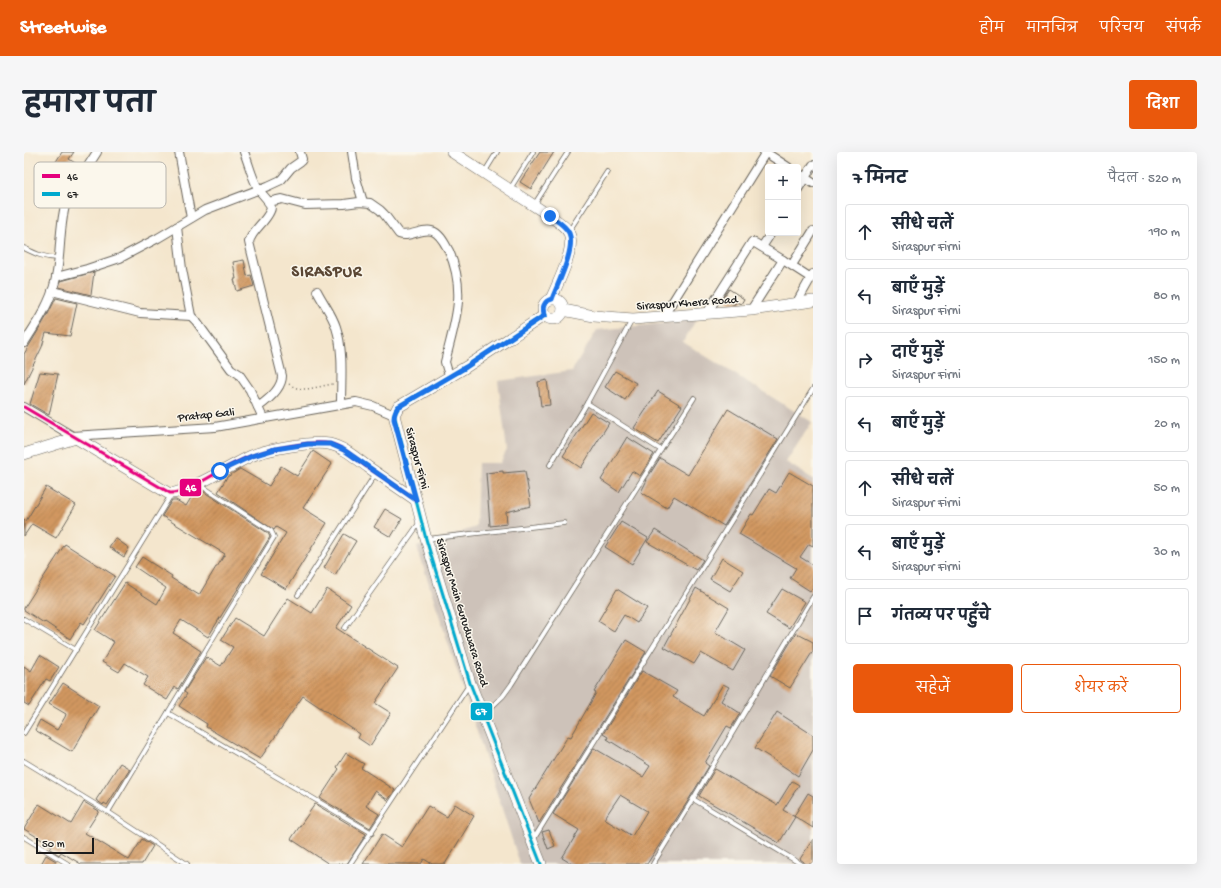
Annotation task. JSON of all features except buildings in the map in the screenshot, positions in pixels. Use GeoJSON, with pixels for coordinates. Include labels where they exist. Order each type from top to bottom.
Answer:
{"type":"FeatureCollection","features":[{"type":"Feature","properties":{"kind":"street"},"geometry":{"type":"LineString","coordinates":[[91,162],[97,152]]}},
{"type":"Feature","properties":{"kind":"street"},"geometry":{"type":"LineString","coordinates":[[178,152],[191,218]]}},
{"type":"Feature","properties":{"kind":"street"},"geometry":{"type":"LineString","coordinates":[[244,152],[259,189],[271,208],[270,212],[253,233],[249,242],[282,379],[276,391],[267,401],[258,407]]}},
{"type":"Feature","properties":{"kind":"street"},"geometry":{"type":"LineString","coordinates":[[56,277],[120,258],[158,238],[205,210],[282,179],[301,161],[302,159],[300,152]]}},
{"type":"Feature","properties":{"kind":"street"},"geometry":{"type":"LineString","coordinates":[[352,152],[356,178],[363,202]]}},
{"type":"Feature","properties":{"kind":"street"},"geometry":{"type":"LineString","coordinates":[[452,152],[534,205],[563,225],[568,232],[572,240],[570,252],[552,299]]}},
{"type":"Feature","properties":{"kind":"street"},"geometry":{"type":"LineString","coordinates":[[664,317],[765,152],[777,155],[785,164]]}},
{"type":"Feature","properties":{"kind":"street"},"geometry":{"type":"LineString","coordinates":[[813,165],[802,176],[813,183]]}},
{"type":"Feature","properties":{"kind":"street"},"geometry":{"type":"LineString","coordinates":[[268,202],[282,199],[305,205],[363,202],[370,203],[380,210],[399,234],[406,236],[428,230],[440,237],[446,245],[454,266],[458,278],[459,290],[457,316],[445,362],[450,376]]}},
{"type":"Feature","properties":{"kind":"street"},"geometry":{"type":"LineString","coordinates":[[24,343],[40,316],[52,291],[56,277],[65,208]]}},
{"type":"Feature","properties":{"kind":"street"},"geometry":{"type":"LineString","coordinates":[[177,227],[182,269],[191,316],[231,369],[239,374],[250,390],[263,418]]}},
{"type":"Feature","properties":{"kind":"street"},"geometry":{"type":"LineString","coordinates":[[792,265],[813,231]]}},
{"type":"Feature","properties":{"kind":"street"},"geometry":{"type":"LineString","coordinates":[[762,247],[769,236]]}},
{"type":"Feature","properties":{"kind":"street"},"geometry":{"type":"LineString","coordinates":[[707,313],[753,242],[812,276],[796,304]]}},
{"type":"Feature","properties":{"kind":"street"},"geometry":{"type":"LineString","coordinates":[[751,310],[783,260]]}},
{"type":"Feature","properties":{"kind":"street"},"geometry":{"type":"LineString","coordinates":[[52,291],[140,313],[191,316]]}},
{"type":"Feature","properties":{"kind":"street"},"geometry":{"type":"LineString","coordinates":[[317,291],[336,327],[342,363],[341,404]]}},
{"type":"Feature","properties":{"kind":"street"},"geometry":{"type":"LineString","coordinates":[[552,299],[555,299],[561,303],[563,310],[562,314],[556,319],[548,318],[542,309],[545,302],[552,299]]}},
{"type":"Feature","properties":{"kind":"street","name":"Siraspur Khera Road"},"geometry":{"type":"LineString","coordinates":[[563,310],[594,316],[633,319],[751,310],[813,301]]}},
{"type":"Feature","properties":{"kind":"street","name":"Siraspur Firni"},"geometry":{"type":"LineString","coordinates":[[416,500],[394,415],[398,407],[466,367],[545,315]]}},
{"type":"Feature","properties":{"kind":"street","name":"Pratap Gali"},"geometry":{"type":"LineString","coordinates":[[74,437],[215,427],[356,402],[394,415]]}},
{"type":"Feature","properties":{"kind":"street"},"geometry":{"type":"LineString","coordinates":[[24,406],[172,494]]}},
{"type":"Feature","properties":{"kind":"street"},"geometry":{"type":"LineString","coordinates":[[24,454],[74,437]]}},
{"type":"Feature","properties":{"kind":"street","name":"Siraspur Firni"},"geometry":{"type":"LineString","coordinates":[[172,494],[198,484],[252,456],[275,449],[308,444],[330,444],[339,448],[416,500]]}},
{"type":"Feature","properties":{"kind":"street","name":"Siraspur Main Gurudwara Road"},"geometry":{"type":"LineString","coordinates":[[416,500],[426,539],[470,683],[542,864]]}},
{"type":"Feature","properties":{"kind":"lane"},"geometry":{"type":"LineString","coordinates":[[484,173],[497,152]]}},
{"type":"Feature","properties":{"kind":"lane"},"geometry":{"type":"LineString","coordinates":[[510,190],[533,152]]}},
{"type":"Feature","properties":{"kind":"lane"},"geometry":{"type":"LineString","coordinates":[[534,205],[568,152]]}},
{"type":"Feature","properties":{"kind":"lane"},"geometry":{"type":"LineString","coordinates":[[568,232],[607,172]]}},
{"type":"Feature","properties":{"kind":"lane"},"geometry":{"type":"LineString","coordinates":[[24,248],[39,256],[58,258]]}},
{"type":"Feature","properties":{"kind":"lane"},"geometry":{"type":"LineString","coordinates":[[550,465],[587,403],[633,319]]}},
{"type":"Feature","properties":{"kind":"lane"},"geometry":{"type":"LineString","coordinates":[[533,840],[813,389]]}},
{"type":"Feature","properties":{"kind":"lane"},"geometry":{"type":"LineString","coordinates":[[483,715],[503,696],[511,685],[694,398]]}},
{"type":"Feature","properties":{"kind":"lane"},"geometry":{"type":"LineString","coordinates":[[587,403],[661,450]]}},
{"type":"Feature","properties":{"kind":"lane"},"geometry":{"type":"LineString","coordinates":[[298,595],[377,473]]}},
{"type":"Feature","properties":{"kind":"lane"},"geometry":{"type":"LineString","coordinates":[[108,812],[274,537],[271,531],[198,484]]}},
{"type":"Feature","properties":{"kind":"lane"},"geometry":{"type":"LineString","coordinates":[[24,733],[172,494]]}},
{"type":"Feature","properties":{"kind":"lane"},"geometry":{"type":"LineString","coordinates":[[345,628],[422,520]]}},
{"type":"Feature","properties":{"kind":"lane"},"geometry":{"type":"LineString","coordinates":[[426,539],[564,523]]}},
{"type":"Feature","properties":{"kind":"lane"},"geometry":{"type":"LineString","coordinates":[[653,864],[812,600]]}},
{"type":"Feature","properties":{"kind":"lane"},"geometry":{"type":"LineString","coordinates":[[24,619],[76,650]]}},
{"type":"Feature","properties":{"kind":"lane"},"geometry":{"type":"LineString","coordinates":[[350,864],[372,833],[470,683]]}},
{"type":"Feature","properties":{"kind":"lane"},"geometry":{"type":"LineString","coordinates":[[168,713],[372,833]]}},
{"type":"Feature","properties":{"kind":"lane"},"geometry":{"type":"LineString","coordinates":[[24,761],[108,812],[187,864]]}},
{"type":"Feature","properties":{"kind":"lane"},"geometry":{"type":"LineString","coordinates":[[693,799],[801,864]]}},
{"type":"Feature","properties":{"kind":"lane"},"geometry":{"type":"LineString","coordinates":[[24,837],[68,864]]}},
{"type":"Feature","properties":{"kind":"path"},"geometry":{"type":"LineString","coordinates":[[282,379],[293,388],[302,390],[341,383]]}},
{"type":"Feature","properties":{"kind":"shaded area"},"geometry":{"type":"Polygon","coordinates":[[[696,320],[683,342],[812,422],[786,462],[813,479],[813,864],[520,864],[417,547],[476,527],[478,463],[500,463],[507,450],[498,381],[572,371],[597,330],[696,320]]]}},
{"type":"Feature","properties":{"kind":"transit line","name":"67"},"geometry":{"type":"LineString","coordinates":[[541,864],[470,683],[426,539],[394,415],[398,407],[466,367],[545,315]]}},
{"type":"Feature","properties":{"kind":"transit line","name":"46"},"geometry":{"type":"LineString","coordinates":[[24,407],[170,493],[176,493],[189,488],[237,462],[260,453],[302,444],[322,443],[335,445],[344,450],[416,500]]}},
{"type":"Feature","properties":{"kind":"district","name":"SIRASPUR"},"geometry":{"type":"Point","coordinates":[327,270]}},
{"type":"Feature","properties":{"kind":"route"},"geometry":{"type":"LineString","coordinates":[[220,471],[252,456],[275,449],[308,444],[330,444],[344,450],[416,500],[394,419],[395,411],[398,407],[466,367],[545,315],[542,309],[543,305],[545,302],[552,299],[570,252],[572,240],[563,225],[550,216]]}}]}
